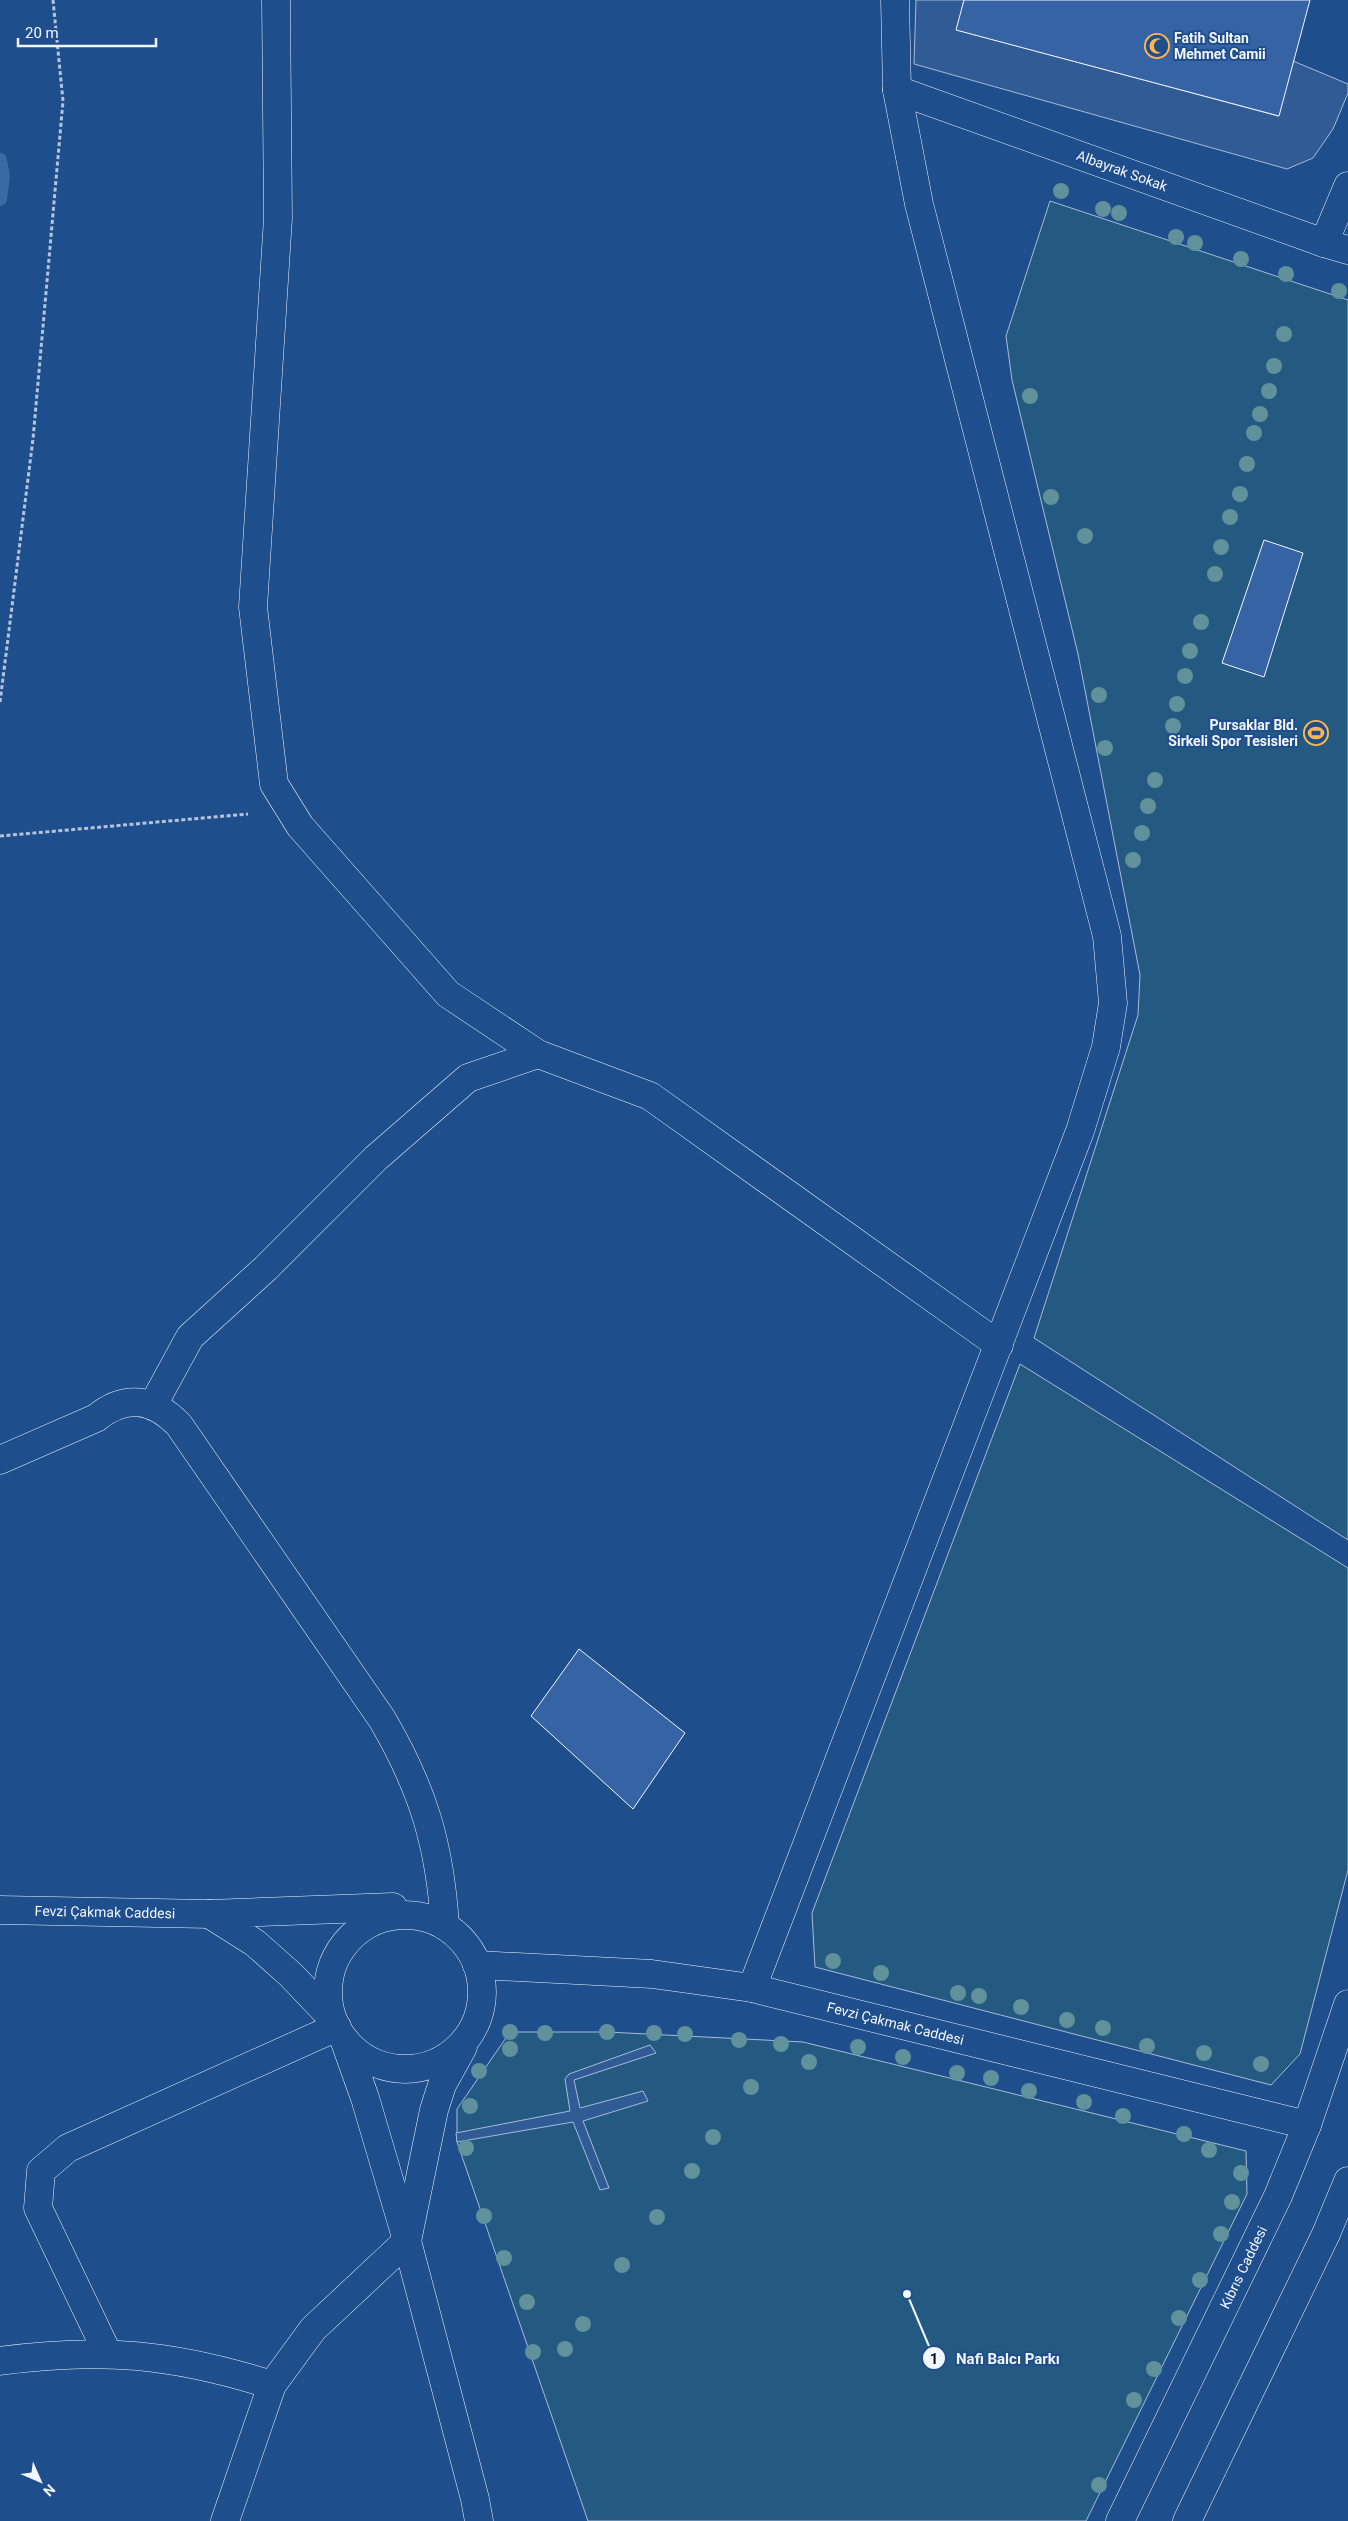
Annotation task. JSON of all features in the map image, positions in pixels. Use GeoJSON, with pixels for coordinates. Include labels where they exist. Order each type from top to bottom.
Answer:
{"type":"FeatureCollection","features":[{"type":"Feature","properties":{"kind":"street"},"geometry":{"type":"LineString","coordinates":[[276,0],[278,218],[253,607],[274,784],[300,826],[348,883],[448,994],[538,1054],[650,1096],[999,1345]]}},
{"type":"Feature","properties":{"kind":"street"},"geometry":{"type":"LineString","coordinates":[[752,1988],[1080,1131],[1103,1056],[1114,1003],[1107,936],[919,204],[897,90],[895,0]]}},
{"type":"Feature","properties":{"kind":"street","name":"Albayrak Sokak"},"geometry":{"type":"LineString","coordinates":[[897,90],[1336,247]]}},
{"type":"Feature","properties":{"kind":"street"},"geometry":{"type":"LineString","coordinates":[[1336,247],[1348,186]]}},
{"type":"Feature","properties":{"kind":"street"},"geometry":{"type":"LineString","coordinates":[[153,1405],[190,1337],[266,1268],[376,1158],[468,1078],[538,1054]]}},
{"type":"Feature","properties":{"kind":"street"},"geometry":{"type":"LineString","coordinates":[[0,1460],[96,1418],[107,1409],[121,1404],[136,1402],[153,1405],[167,1413],[179,1426],[382,1719],[400,1750],[416,1783],[435,1844],[443,1889],[433,1921]]}},
{"type":"Feature","properties":{"kind":"street","name":"Fevzi Çakmak Caddesi"},"geometry":{"type":"LineString","coordinates":[[0,1910],[209,1914],[392,1907],[433,1921]]}},
{"type":"Feature","properties":{"kind":"street"},"geometry":{"type":"LineString","coordinates":[[209,1914],[255,1943],[291,1975],[362,2057],[384,2067],[408,2070],[431,2065],[453,2053],[469,2036]]}},
{"type":"Feature","properties":{"kind":"street"},"geometry":{"type":"LineString","coordinates":[[225,2521],[272,2385],[313,2329],[407,2241],[434,2110],[442,2085],[469,2036],[479,2013],[482,1989],[477,1965],[464,1943],[433,1921],[394,1916],[368,1924],[347,1941],[333,1964],[328,1990],[337,2028],[365,2098],[407,2241],[475,2499],[479,2521]]}},
{"type":"Feature","properties":{"kind":"street","name":"Fevzi Çakmak Caddesi"},"geometry":{"type":"LineString","coordinates":[[477,1965],[652,1974],[752,1988],[1307,2125]]}},
{"type":"Feature","properties":{"kind":"street","name":"Kıbrıs Caddesi"},"geometry":{"type":"LineString","coordinates":[[1120,2521],[1278,2196],[1307,2125],[1348,2004]]}},
{"type":"Feature","properties":{"kind":"street"},"geometry":{"type":"LineString","coordinates":[[108,2354],[38,2208],[41,2171],[68,2148],[337,2028]]}},
{"type":"Feature","properties":{"kind":"street"},"geometry":{"type":"LineString","coordinates":[[1187,2521],[1326,2234],[1348,2181]]}},
{"type":"Feature","properties":{"kind":"street"},"geometry":{"type":"LineString","coordinates":[[0,2361],[77,2353],[176,2359],[224,2370],[272,2385]]}},
{"type":"Feature","properties":{"kind":"path"},"geometry":{"type":"LineString","coordinates":[[0,702],[32,439],[63,101],[53,0]]}},
{"type":"Feature","properties":{"kind":"path"},"geometry":{"type":"LineString","coordinates":[[0,836],[290,810]]}},
{"type":"Feature","properties":{"kind":"shaded area"},"geometry":{"type":"Polygon","coordinates":[[[916,0],[964,0],[957,30],[1278,116],[1293,61],[1348,84],[1348,93],[1333,129],[1313,158],[1287,169],[914,64],[916,0]]]}},
{"type":"Feature","properties":{"kind":"shaded area"},"geometry":{"type":"Polygon","coordinates":[[[1050,201],[1348,300],[1348,1540],[1034,1338],[1138,1015],[1140,975],[1078,654],[1012,380],[1006,336],[1050,201]]]}},
{"type":"Feature","properties":{"kind":"shaded area"},"geometry":{"type":"Polygon","coordinates":[[[1020,1364],[1348,1568],[1348,1870],[1300,2054],[1271,2085],[815,1967],[812,1913],[1020,1364]]]}},
{"type":"Feature","properties":{"kind":"shaded area"},"geometry":{"type":"Polygon","coordinates":[[[510,2032],[607,2032],[803,2042],[1246,2151],[1247,2194],[1086,2521],[588,2521],[457,2142],[457,2109],[510,2032]]]}},
{"type":"Feature","properties":{"kind":"shaded area"},"geometry":{"type":"Polygon","coordinates":[[[650,2045],[656,2053],[574,2080],[580,2108],[643,2091],[648,2101],[583,2121],[609,2188],[600,2190],[573,2122],[457,2142],[456,2133],[570,2111],[565,2079],[569,2074],[650,2045]]]}},
{"type":"Feature","properties":{"kind":"building","name":"Fatih Sultan Mehmet Camii"},"geometry":{"type":"Polygon","coordinates":[[[964,0],[1310,0],[1279,116],[956,30],[964,0]]]}},
{"type":"Feature","properties":{"kind":"building"},"geometry":{"type":"Polygon","coordinates":[[[1264,540],[1303,553],[1264,677],[1222,663],[1264,540]]]}},
{"type":"Feature","properties":{"kind":"building"},"geometry":{"type":"Polygon","coordinates":[[[579,1649],[685,1733],[633,1809],[531,1716],[579,1649]]]}},
{"type":"Feature","properties":{"kind":"waterway"},"geometry":{"type":"LineString","coordinates":[[0,160],[3,176],[0,199]]}},
{"type":"Feature","properties":{"kind":"place","name":"Fatih Sultan Mehmet Camii"},"geometry":{"type":"Point","coordinates":[1157,46]}},
{"type":"Feature","properties":{"kind":"place","name":"Pursaklar Bld. Sirkeli Spor Tesisleri"},"geometry":{"type":"Point","coordinates":[1316,733]}},
{"type":"Feature","properties":{"kind":"place","name":"Nafi Balcı Parkı"},"geometry":{"type":"Point","coordinates":[907,2294]}}]}
